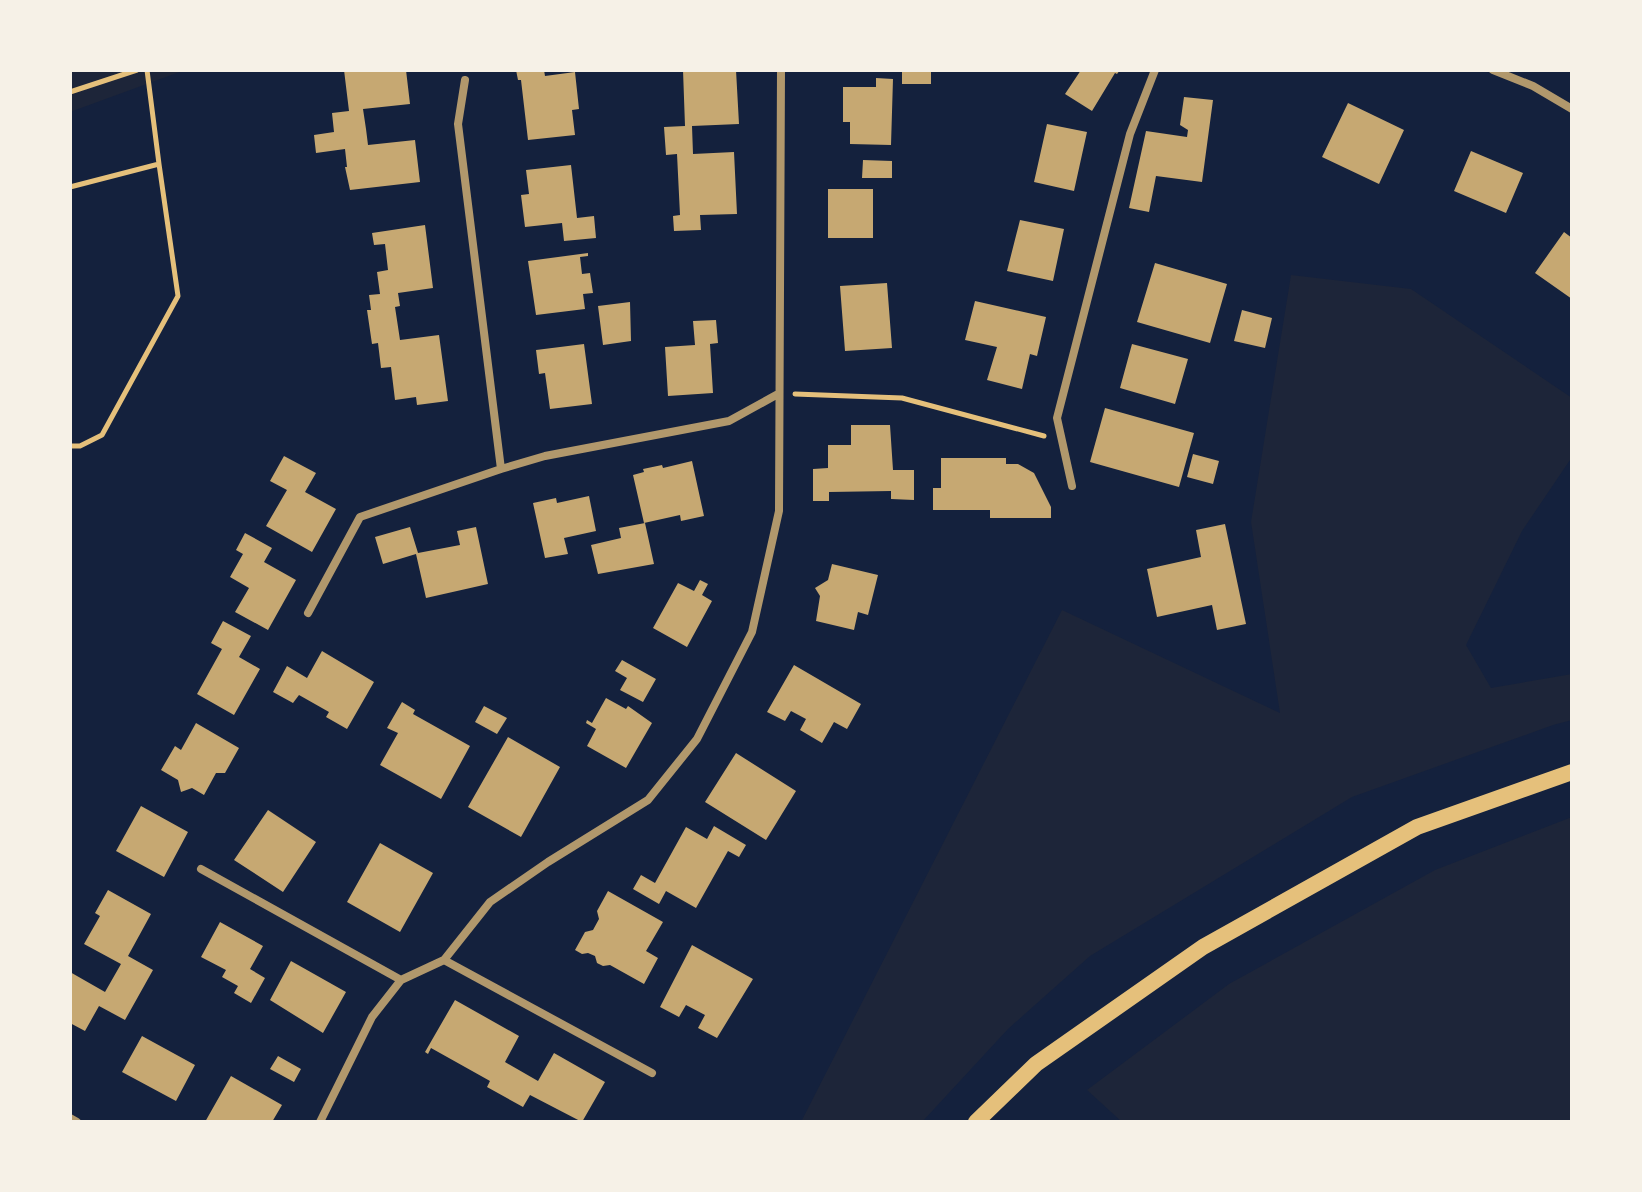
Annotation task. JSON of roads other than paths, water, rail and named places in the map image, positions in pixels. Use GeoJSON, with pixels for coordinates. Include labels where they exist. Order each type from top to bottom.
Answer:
{"type":"FeatureCollection","features":[{"type":"Feature","properties":{"kind":"main road"},"geometry":{"type":"LineString","coordinates":[[976,1122],[1036,1064],[1203,947],[1417,827],[1572,772]]}},
{"type":"Feature","properties":{"kind":"street"},"geometry":{"type":"LineString","coordinates":[[320,1122],[372,1017],[401,980],[444,960],[490,902],[648,800],[697,739],[752,632],[779,511],[781,70]]}},
{"type":"Feature","properties":{"kind":"street"},"geometry":{"type":"LineString","coordinates":[[1072,486],[1057,418],[1130,134],[1155,70]]}},
{"type":"Feature","properties":{"kind":"street"},"geometry":{"type":"LineString","coordinates":[[1493,70],[1533,86],[1572,109]]}},
{"type":"Feature","properties":{"kind":"street"},"geometry":{"type":"LineString","coordinates":[[465,80],[458,124],[501,469]]}},
{"type":"Feature","properties":{"kind":"street"},"geometry":{"type":"LineString","coordinates":[[308,613],[360,517],[545,456],[729,421],[778,394]]}},
{"type":"Feature","properties":{"kind":"street"},"geometry":{"type":"LineString","coordinates":[[201,869],[401,980]]}},
{"type":"Feature","properties":{"kind":"street"},"geometry":{"type":"LineString","coordinates":[[444,960],[652,1073]]}},
{"type":"Feature","properties":{"kind":"street"},"geometry":{"type":"LineString","coordinates":[[70,1118],[77,1122]]}}]}
